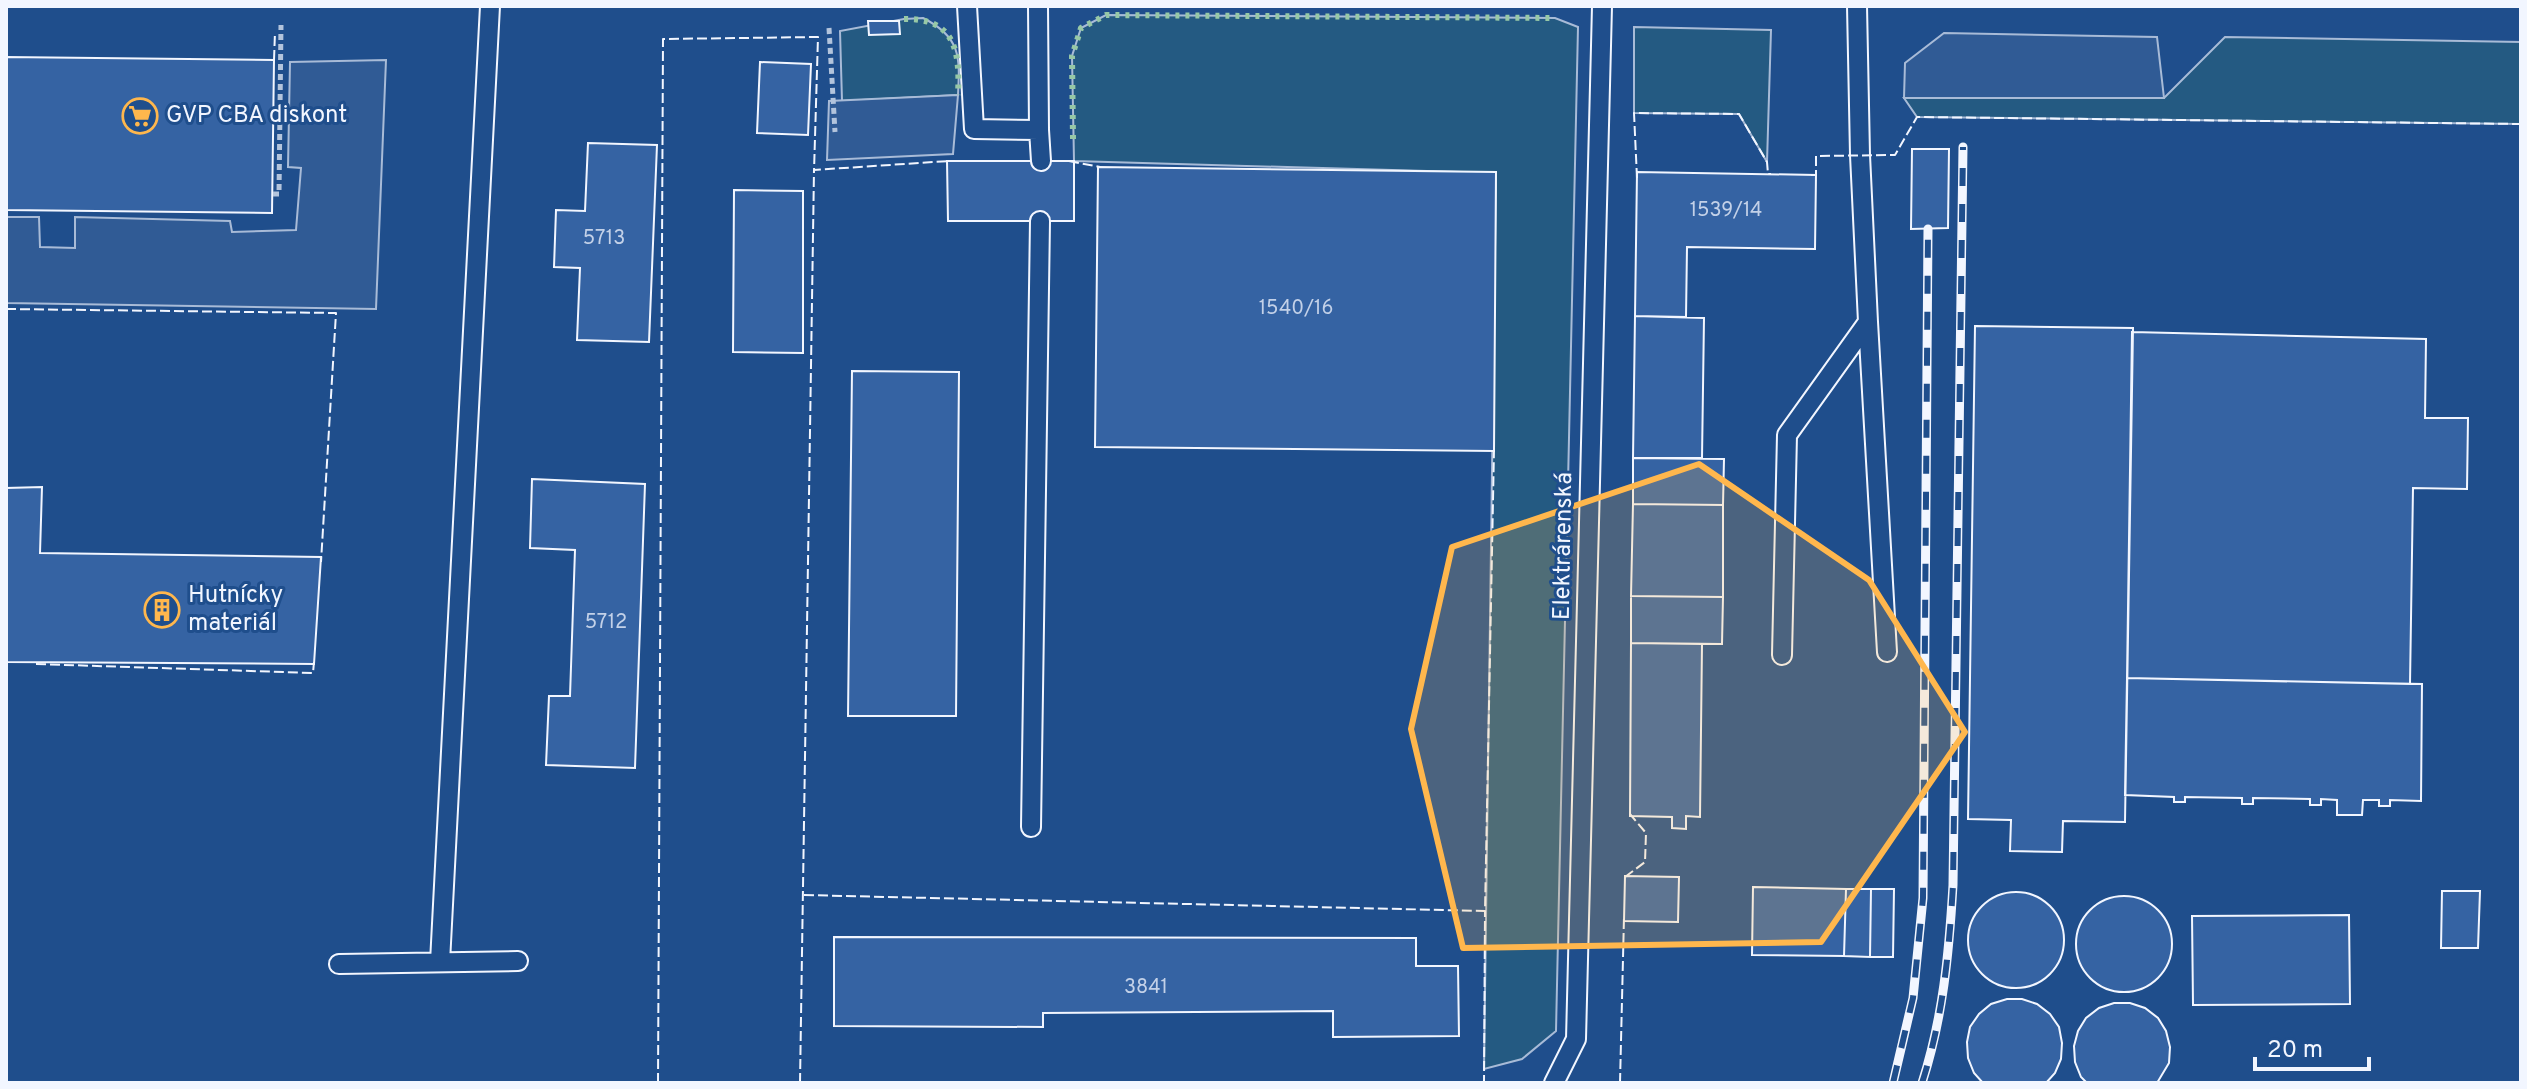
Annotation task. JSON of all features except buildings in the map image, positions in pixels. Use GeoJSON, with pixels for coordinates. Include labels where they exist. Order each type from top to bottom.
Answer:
{"type":"FeatureCollection","features":[{"type":"Feature","properties":{"kind":"lane"},"geometry":{"type":"LineString","coordinates":[[440,962],[490,6]]}},
{"type":"Feature","properties":{"kind":"lane"},"geometry":{"type":"LineString","coordinates":[[967,6],[974,129],[1039,130]]}},
{"type":"Feature","properties":{"kind":"lane"},"geometry":{"type":"LineString","coordinates":[[1038,6],[1041,161]]}},
{"type":"Feature","properties":{"kind":"lane","name":"Elektrárenská"},"geometry":{"type":"LineString","coordinates":[[1554,1083],[1576,1039],[1602,6]]}},
{"type":"Feature","properties":{"kind":"lane"},"geometry":{"type":"LineString","coordinates":[[1857,6],[1860,155],[1887,652]]}},
{"type":"Feature","properties":{"kind":"lane"},"geometry":{"type":"LineString","coordinates":[[1031,827],[1040,221]]}},
{"type":"Feature","properties":{"kind":"lane"},"geometry":{"type":"LineString","coordinates":[[1782,655],[1787,435],[1868,322]]}},
{"type":"Feature","properties":{"kind":"lane"},"geometry":{"type":"LineString","coordinates":[[339,964],[518,961]]}},
{"type":"Feature","properties":{"kind":"path"},"geometry":{"type":"LineString","coordinates":[[273,194],[279,194],[281,25]]}},
{"type":"Feature","properties":{"kind":"path"},"geometry":{"type":"LineString","coordinates":[[829,28],[835,132]]}},
{"type":"Feature","properties":{"kind":"highlighted area"},"geometry":{"type":"Polygon","coordinates":[[[1699,464],[1869,580],[1965,732],[1821,942],[1463,948],[1411,729],[1452,547],[1699,464]]]}},
{"type":"Feature","properties":{"kind":"shaded area"},"geometry":{"type":"Polygon","coordinates":[[[1106,15],[1555,18],[1578,27],[1556,1031],[1522,1059],[1484,1069],[1496,173],[1074,161],[1072,56],[1081,28],[1106,15]]]}},
{"type":"Feature","properties":{"kind":"shaded area"},"geometry":{"type":"Polygon","coordinates":[[[923,18],[945,33],[956,49],[958,95],[842,101],[840,31],[923,18]]]}},
{"type":"Feature","properties":{"kind":"shaded area"},"geometry":{"type":"Polygon","coordinates":[[[1634,27],[1771,30],[1767,162],[1739,114],[1634,113],[1634,27]]]}},
{"type":"Feature","properties":{"kind":"shaded area"},"geometry":{"type":"Polygon","coordinates":[[[1944,33],[2157,37],[2164,98],[1904,98],[1905,63],[1944,33]]]}},
{"type":"Feature","properties":{"kind":"shaded area"},"geometry":{"type":"Polygon","coordinates":[[[2225,37],[2521,42],[2521,124],[1917,117],[1904,98],[2164,98],[2225,37]]]}},
{"type":"Feature","properties":{"kind":"shaded area"},"geometry":{"type":"Polygon","coordinates":[[[386,60],[376,309],[6,303],[6,217],[39,217],[40,247],[75,248],[75,217],[230,221],[232,232],[296,230],[301,168],[288,167],[290,62],[386,60]]]}},
{"type":"Feature","properties":{"kind":"shaded area"},"geometry":{"type":"Polygon","coordinates":[[[958,95],[953,154],[827,160],[829,101],[958,95]]]}},
{"type":"Feature","properties":{"kind":"railway"},"geometry":{"type":"LineString","coordinates":[[1922,1083],[1944,985],[1953,885],[1963,147]]}},
{"type":"Feature","properties":{"kind":"railway"},"geometry":{"type":"LineString","coordinates":[[1893,1083],[1913,998],[1923,898],[1928,229]]}},
{"type":"Feature","properties":{"kind":"hedge"},"geometry":{"type":"LineString","coordinates":[[1073,139],[1072,56],[1081,28],[1106,15],[1555,18]]}},
{"type":"Feature","properties":{"kind":"hedge"},"geometry":{"type":"LineString","coordinates":[[904,19],[935,24],[951,40],[958,65],[958,95]]}},
{"type":"Feature","properties":{"kind":"fence"},"geometry":{"type":"LineString","coordinates":[[274,60],[275,32]]}},
{"type":"Feature","properties":{"kind":"fence"},"geometry":{"type":"LineString","coordinates":[[658,1083],[663,39],[818,37],[814,171]]}},
{"type":"Feature","properties":{"kind":"fence"},"geometry":{"type":"LineString","coordinates":[[1637,178],[1634,113],[1739,114],[1767,162],[1768,174],[1771,174]]}},
{"type":"Feature","properties":{"kind":"fence"},"geometry":{"type":"LineString","coordinates":[[1811,175],[1816,175],[1816,156],[1895,155],[1917,117],[2521,124]]}},
{"type":"Feature","properties":{"kind":"fence"},"geometry":{"type":"LineString","coordinates":[[800,1083],[814,170],[949,161]]}},
{"type":"Feature","properties":{"kind":"fence"},"geometry":{"type":"LineString","coordinates":[[1069,161],[1100,167]]}},
{"type":"Feature","properties":{"kind":"fence"},"geometry":{"type":"LineString","coordinates":[[6,309],[336,313],[321,562]]}},
{"type":"Feature","properties":{"kind":"fence"},"geometry":{"type":"LineString","coordinates":[[804,895],[1485,911],[1494,449]]}},
{"type":"Feature","properties":{"kind":"fence"},"geometry":{"type":"LineString","coordinates":[[36,664],[313,673],[314,662]]}},
{"type":"Feature","properties":{"kind":"fence"},"geometry":{"type":"LineString","coordinates":[[1625,877],[1645,862],[1646,833],[1630,814]]}},
{"type":"Feature","properties":{"kind":"fence"},"geometry":{"type":"LineString","coordinates":[[1481,911],[1485,911],[1484,1083]]}},
{"type":"Feature","properties":{"kind":"fence"},"geometry":{"type":"LineString","coordinates":[[1620,1083],[1624,917]]}},
{"type":"Feature","properties":{"kind":"place","name":"GVP CBA diskont"},"geometry":{"type":"Point","coordinates":[140,116]}},
{"type":"Feature","properties":{"kind":"place","name":"Hutnícky materiál"},"geometry":{"type":"Point","coordinates":[162,610]}}]}
